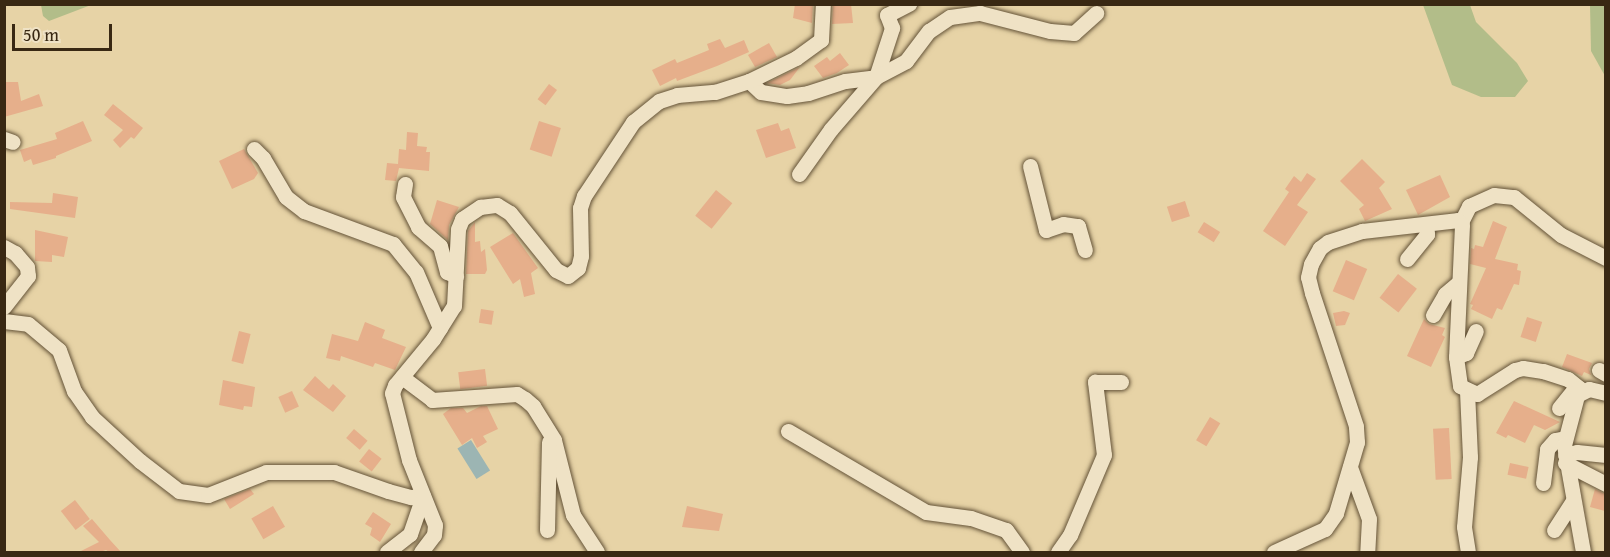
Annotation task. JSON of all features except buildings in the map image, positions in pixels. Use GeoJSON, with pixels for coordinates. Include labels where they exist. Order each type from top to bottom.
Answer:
{"type":"FeatureCollection","features":[{"type":"Feature","properties":{"kind":"street"},"geometry":{"type":"LineString","coordinates":[[421,552],[434,535],[435,525],[409,460],[392,393],[395,385],[440,328],[454,306],[458,229],[462,219],[480,207],[497,205],[510,213],[556,270],[568,276],[578,268],[581,256],[580,208],[584,196],[633,122],[659,101],[677,95],[715,92],[749,81],[796,58],[821,40],[823,4]]}},
{"type":"Feature","properties":{"kind":"street"},"geometry":{"type":"LineString","coordinates":[[799,174],[831,129],[876,77],[892,28],[887,15],[909,4]]}},
{"type":"Feature","properties":{"kind":"street"},"geometry":{"type":"LineString","coordinates":[[749,81],[761,92],[786,96],[815,92],[845,81],[876,77],[906,61],[929,31],[950,17],[980,14],[1050,31],[1074,33],[1096,13]]}},
{"type":"Feature","properties":{"kind":"street"},"geometry":{"type":"LineString","coordinates":[[254,149],[263,158],[286,197],[304,211],[393,244],[416,272],[440,328]]}},
{"type":"Feature","properties":{"kind":"street"},"geometry":{"type":"LineString","coordinates":[[1030,166],[1046,230],[1063,224],[1078,226],[1084,250]]}},
{"type":"Feature","properties":{"kind":"street"},"geometry":{"type":"LineString","coordinates":[[405,184],[403,197],[418,227],[440,246],[447,272],[456,276]]}},
{"type":"Feature","properties":{"kind":"street"},"geometry":{"type":"LineString","coordinates":[[1578,390],[1568,379],[1543,371],[1519,368],[1477,394],[1460,386],[1456,357],[1461,222],[1469,206],[1494,195],[1514,197],[1562,235],[1605,258]]}},
{"type":"Feature","properties":{"kind":"street"},"geometry":{"type":"LineString","coordinates":[[1274,552],[1325,529],[1336,513],[1357,441],[1356,426],[1308,277],[1311,264],[1320,248],[1336,238],[1362,231],[1458,220],[1461,222]]}},
{"type":"Feature","properties":{"kind":"street"},"geometry":{"type":"LineString","coordinates":[[1407,259],[1427,234],[1426,224]]}},
{"type":"Feature","properties":{"kind":"street"},"geometry":{"type":"LineString","coordinates":[[4,247],[15,253],[27,267],[28,276],[4,307]]}},
{"type":"Feature","properties":{"kind":"street"},"geometry":{"type":"LineString","coordinates":[[1433,315],[1445,294],[1458,283]]}},
{"type":"Feature","properties":{"kind":"street"},"geometry":{"type":"LineString","coordinates":[[4,321],[28,324],[59,350],[75,391],[92,417],[179,491],[208,495],[266,472],[334,472],[411,497],[423,495]]}},
{"type":"Feature","properties":{"kind":"street"},"geometry":{"type":"LineString","coordinates":[[1456,357],[1466,353],[1476,331]]}},
{"type":"Feature","properties":{"kind":"street"},"geometry":{"type":"LineString","coordinates":[[402,377],[432,400],[517,394],[532,406],[554,440],[573,514],[597,552]]}},
{"type":"Feature","properties":{"kind":"street"},"geometry":{"type":"LineString","coordinates":[[1058,552],[1070,535],[1104,455],[1095,382],[1121,382]]}},
{"type":"Feature","properties":{"kind":"street"},"geometry":{"type":"LineString","coordinates":[[1558,408],[1578,390],[1589,389],[1605,393]]}},
{"type":"Feature","properties":{"kind":"street"},"geometry":{"type":"LineString","coordinates":[[1578,390],[1566,438],[1565,459],[1583,552]]}},
{"type":"Feature","properties":{"kind":"street"},"geometry":{"type":"LineString","coordinates":[[1467,391],[1470,457],[1464,527],[1468,552]]}},
{"type":"Feature","properties":{"kind":"street"},"geometry":{"type":"LineString","coordinates":[[788,431],[926,512],[971,518],[1006,530],[1022,552]]}},
{"type":"Feature","properties":{"kind":"street"},"geometry":{"type":"LineString","coordinates":[[547,530],[550,433]]}},
{"type":"Feature","properties":{"kind":"street"},"geometry":{"type":"LineString","coordinates":[[1543,483],[1547,449],[1555,440],[1566,438]]}},
{"type":"Feature","properties":{"kind":"street"},"geometry":{"type":"LineString","coordinates":[[1565,459],[1577,452],[1605,455]]}},
{"type":"Feature","properties":{"kind":"street"},"geometry":{"type":"LineString","coordinates":[[1565,459],[1605,484]]}},
{"type":"Feature","properties":{"kind":"street"},"geometry":{"type":"LineString","coordinates":[[1350,467],[1369,519],[1367,552]]}},
{"type":"Feature","properties":{"kind":"street"},"geometry":{"type":"LineString","coordinates":[[387,552],[410,534],[423,495]]}},
{"type":"Feature","properties":{"kind":"street"},"geometry":{"type":"LineString","coordinates":[[1554,530],[1573,501]]}},
{"type":"Feature","properties":{"kind":"green space"},"geometry":{"type":"Polygon","coordinates":[[[41,4],[91,5],[49,21],[43,16],[41,4]]]}},
{"type":"Feature","properties":{"kind":"green space"},"geometry":{"type":"Polygon","coordinates":[[[1423,5],[1470,5],[1476,22],[1517,63],[1528,81],[1515,97],[1481,97],[1452,85],[1423,5]]]}},
{"type":"Feature","properties":{"kind":"green space"},"geometry":{"type":"Polygon","coordinates":[[[1590,5],[1605,5],[1605,76],[1591,51],[1590,5]]]}},
{"type":"Feature","properties":{"kind":"water"},"geometry":{"type":"Polygon","coordinates":[[[471,440],[490,471],[477,479],[457,448],[471,440]]]}}]}
